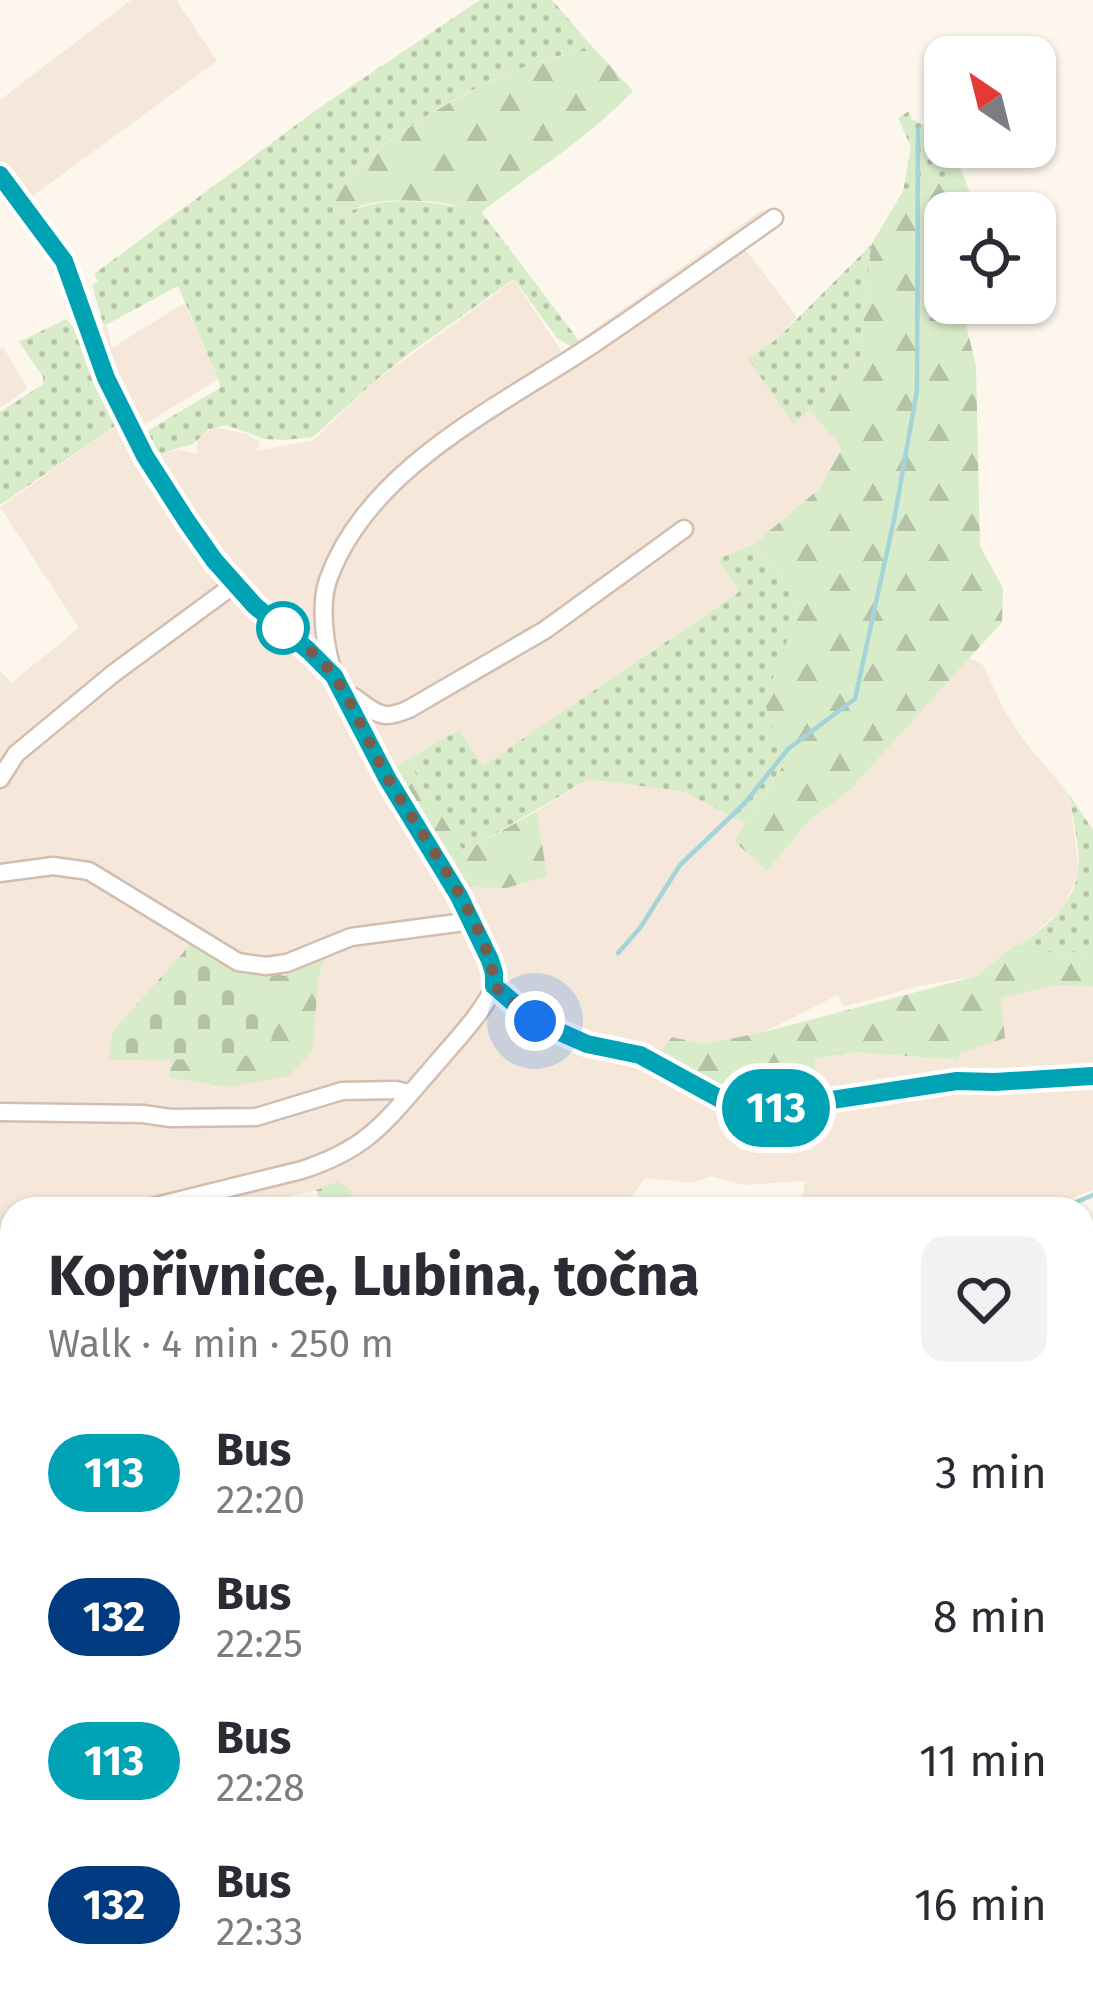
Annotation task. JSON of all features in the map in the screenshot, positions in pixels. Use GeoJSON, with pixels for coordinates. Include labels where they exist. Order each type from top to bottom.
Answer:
{"type":"FeatureCollection","features":[{"type":"Feature","properties":{"kind":"street"},"geometry":{"type":"LineString","coordinates":[[0,175],[64,261],[106,378],[145,456],[206,549],[255,606],[334,676]]}},
{"type":"Feature","properties":{"kind":"street"},"geometry":{"type":"LineString","coordinates":[[193,1197],[302,1170],[345,1154],[380,1127],[485,1003],[494,986],[490,960],[472,921],[387,778],[334,676],[324,615],[327,584],[355,529],[387,487],[470,422],[594,344],[774,218]]}},
{"type":"Feature","properties":{"kind":"street"},"geometry":{"type":"LineString","coordinates":[[347,702],[354,697],[376,713],[391,717],[410,709],[544,630],[684,529]]}},
{"type":"Feature","properties":{"kind":"street"},"geometry":{"type":"LineString","coordinates":[[0,779],[16,754],[114,673],[235,584]]}},
{"type":"Feature","properties":{"kind":"street"},"geometry":{"type":"LineString","coordinates":[[0,873],[53,866],[89,872],[240,962],[266,966],[286,963],[351,937],[472,921]]}},
{"type":"Feature","properties":{"kind":"street"},"geometry":{"type":"LineString","coordinates":[[494,986],[535,1021],[583,1042],[640,1055],[724,1101],[766,1110],[957,1081],[1093,1076]]}},
{"type":"Feature","properties":{"kind":"street"},"geometry":{"type":"LineString","coordinates":[[2,1112],[256,1117],[342,1090],[410,1093]]}},
{"type":"Feature","properties":{"kind":"shaded area"},"geometry":{"type":"Polygon","coordinates":[[[131,0],[176,0],[217,61],[18,207],[0,184],[0,100],[131,0]]]}},
{"type":"Feature","properties":{"kind":"shaded area"},"geometry":{"type":"Polygon","coordinates":[[[762,210],[774,218],[744,248],[797,317],[749,360],[794,424],[809,410],[837,436],[841,447],[820,488],[754,544],[719,559],[740,591],[483,766],[459,731],[393,768],[468,887],[547,876],[537,811],[589,779],[685,792],[745,824],[734,841],[768,870],[808,822],[850,790],[969,658],[983,665],[1005,712],[1069,794],[1079,872],[1063,908],[977,976],[843,1007],[838,995],[764,1032],[704,1044],[673,1037],[746,1099],[780,1101],[780,1091],[814,1059],[855,1052],[957,1060],[958,1054],[1000,1039],[1001,998],[1057,985],[1093,987],[1093,1190],[1075,1197],[803,1197],[805,1181],[744,1185],[711,1176],[692,1183],[645,1178],[631,1197],[345,1197],[338,1181],[287,1197],[0,1197],[0,670],[11,683],[79,628],[0,507],[114,427],[70,318],[94,304],[101,328],[107,326],[112,348],[184,303],[218,379],[141,427],[153,454],[180,450],[197,454],[197,440],[214,427],[247,434],[260,442],[256,451],[314,440],[370,385],[514,280],[562,352],[762,210]]]}},
{"type":"Feature","properties":{"kind":"shaded area"},"geometry":{"type":"Polygon","coordinates":[[[3,347],[28,388],[0,408],[0,349],[3,347]]]}},
{"type":"Feature","properties":{"kind":"green space"},"geometry":{"type":"Polygon","coordinates":[[[480,0],[552,0],[589,43],[581,50],[495,79],[410,126],[360,167],[342,189],[333,211],[342,215],[392,201],[480,210],[580,342],[572,347],[557,338],[514,279],[407,355],[313,437],[265,439],[226,425],[208,430],[193,444],[162,453],[154,450],[144,433],[220,388],[219,381],[178,286],[104,326],[92,285],[98,281],[94,274],[322,106],[480,0]]]}},
{"type":"Feature","properties":{"kind":"green space"},"geometry":{"type":"Polygon","coordinates":[[[589,43],[633,91],[579,140],[481,212],[443,203],[402,201],[369,203],[342,215],[333,211],[342,189],[360,167],[410,127],[495,80],[589,43]]]}},
{"type":"Feature","properties":{"kind":"green space"},"geometry":{"type":"Polygon","coordinates":[[[909,111],[912,119],[924,125],[924,168],[960,168],[969,190],[949,176],[903,191],[911,147],[898,118],[909,111]]]}},
{"type":"Feature","properties":{"kind":"green space"},"geometry":{"type":"Polygon","coordinates":[[[949,176],[969,190],[924,192],[924,324],[966,324],[976,366],[980,546],[1003,588],[1002,622],[850,790],[808,822],[767,871],[734,841],[784,764],[764,701],[797,615],[781,571],[754,544],[820,488],[841,448],[837,436],[809,410],[860,359],[871,245],[903,191],[949,176]]]}},
{"type":"Feature","properties":{"kind":"green space"},"geometry":{"type":"Polygon","coordinates":[[[871,245],[860,359],[794,425],[748,359],[778,338],[871,245]]]}},
{"type":"Feature","properties":{"kind":"green space"},"geometry":{"type":"Polygon","coordinates":[[[66,319],[76,331],[115,426],[0,505],[0,412],[43,384],[19,342],[66,319]]]}},
{"type":"Feature","properties":{"kind":"green space"},"geometry":{"type":"Polygon","coordinates":[[[754,544],[781,571],[797,615],[765,701],[784,763],[745,824],[685,792],[589,779],[464,852],[407,760],[459,730],[483,766],[739,592],[718,559],[754,544]]]}},
{"type":"Feature","properties":{"kind":"green space"},"geometry":{"type":"Polygon","coordinates":[[[407,760],[464,852],[537,811],[547,876],[506,888],[467,887],[392,769],[407,760]]]}},
{"type":"Feature","properties":{"kind":"green space"},"geometry":{"type":"Polygon","coordinates":[[[1069,794],[1093,830],[1093,953],[1007,951],[1052,920],[1074,886],[1079,857],[1069,794]]]}},
{"type":"Feature","properties":{"kind":"green space"},"geometry":{"type":"Polygon","coordinates":[[[193,939],[234,966],[285,976],[327,954],[318,978],[313,1051],[289,1076],[231,1087],[170,1078],[171,1058],[237,1059],[260,1048],[271,1010],[190,945],[193,939]]]}},
{"type":"Feature","properties":{"kind":"green space"},"geometry":{"type":"Polygon","coordinates":[[[190,945],[271,1010],[271,1042],[237,1059],[109,1060],[112,1032],[190,945]]]}},
{"type":"Feature","properties":{"kind":"green space"},"geometry":{"type":"Polygon","coordinates":[[[1007,951],[1093,953],[1093,987],[1057,985],[1001,998],[1005,1038],[959,1054],[958,1060],[855,1052],[814,1059],[815,1071],[787,1083],[781,1101],[745,1098],[716,1088],[660,1051],[672,1037],[704,1044],[764,1032],[977,976],[1007,951]]]}},
{"type":"Feature","properties":{"kind":"green space"},"geometry":{"type":"Polygon","coordinates":[[[338,1181],[352,1192],[350,1197],[319,1197],[316,1190],[338,1181]]]}},
{"type":"Feature","properties":{"kind":"waterway"},"geometry":{"type":"LineString","coordinates":[[618,953],[680,865],[744,804],[788,749],[855,699],[917,390],[918,130]]}},
{"type":"Feature","properties":{"kind":"waterway"},"geometry":{"type":"LineString","coordinates":[[1088,1197],[1093,1195]]}},
{"type":"Feature","properties":{"kind":"bus line","name":"113"},"geometry":{"type":"LineString","coordinates":[[0,175],[64,261],[106,378],[145,456],[214,560],[255,606],[334,676],[387,778],[459,896],[490,960],[494,986],[520,1010],[587,1044],[640,1055],[724,1101],[766,1110],[957,1081],[1093,1076]]}},
{"type":"Feature","properties":{"kind":"route"},"geometry":{"type":"LineString","coordinates":[[283,628],[334,676],[387,778],[459,896],[490,960],[494,986],[535,1021]]}}]}
